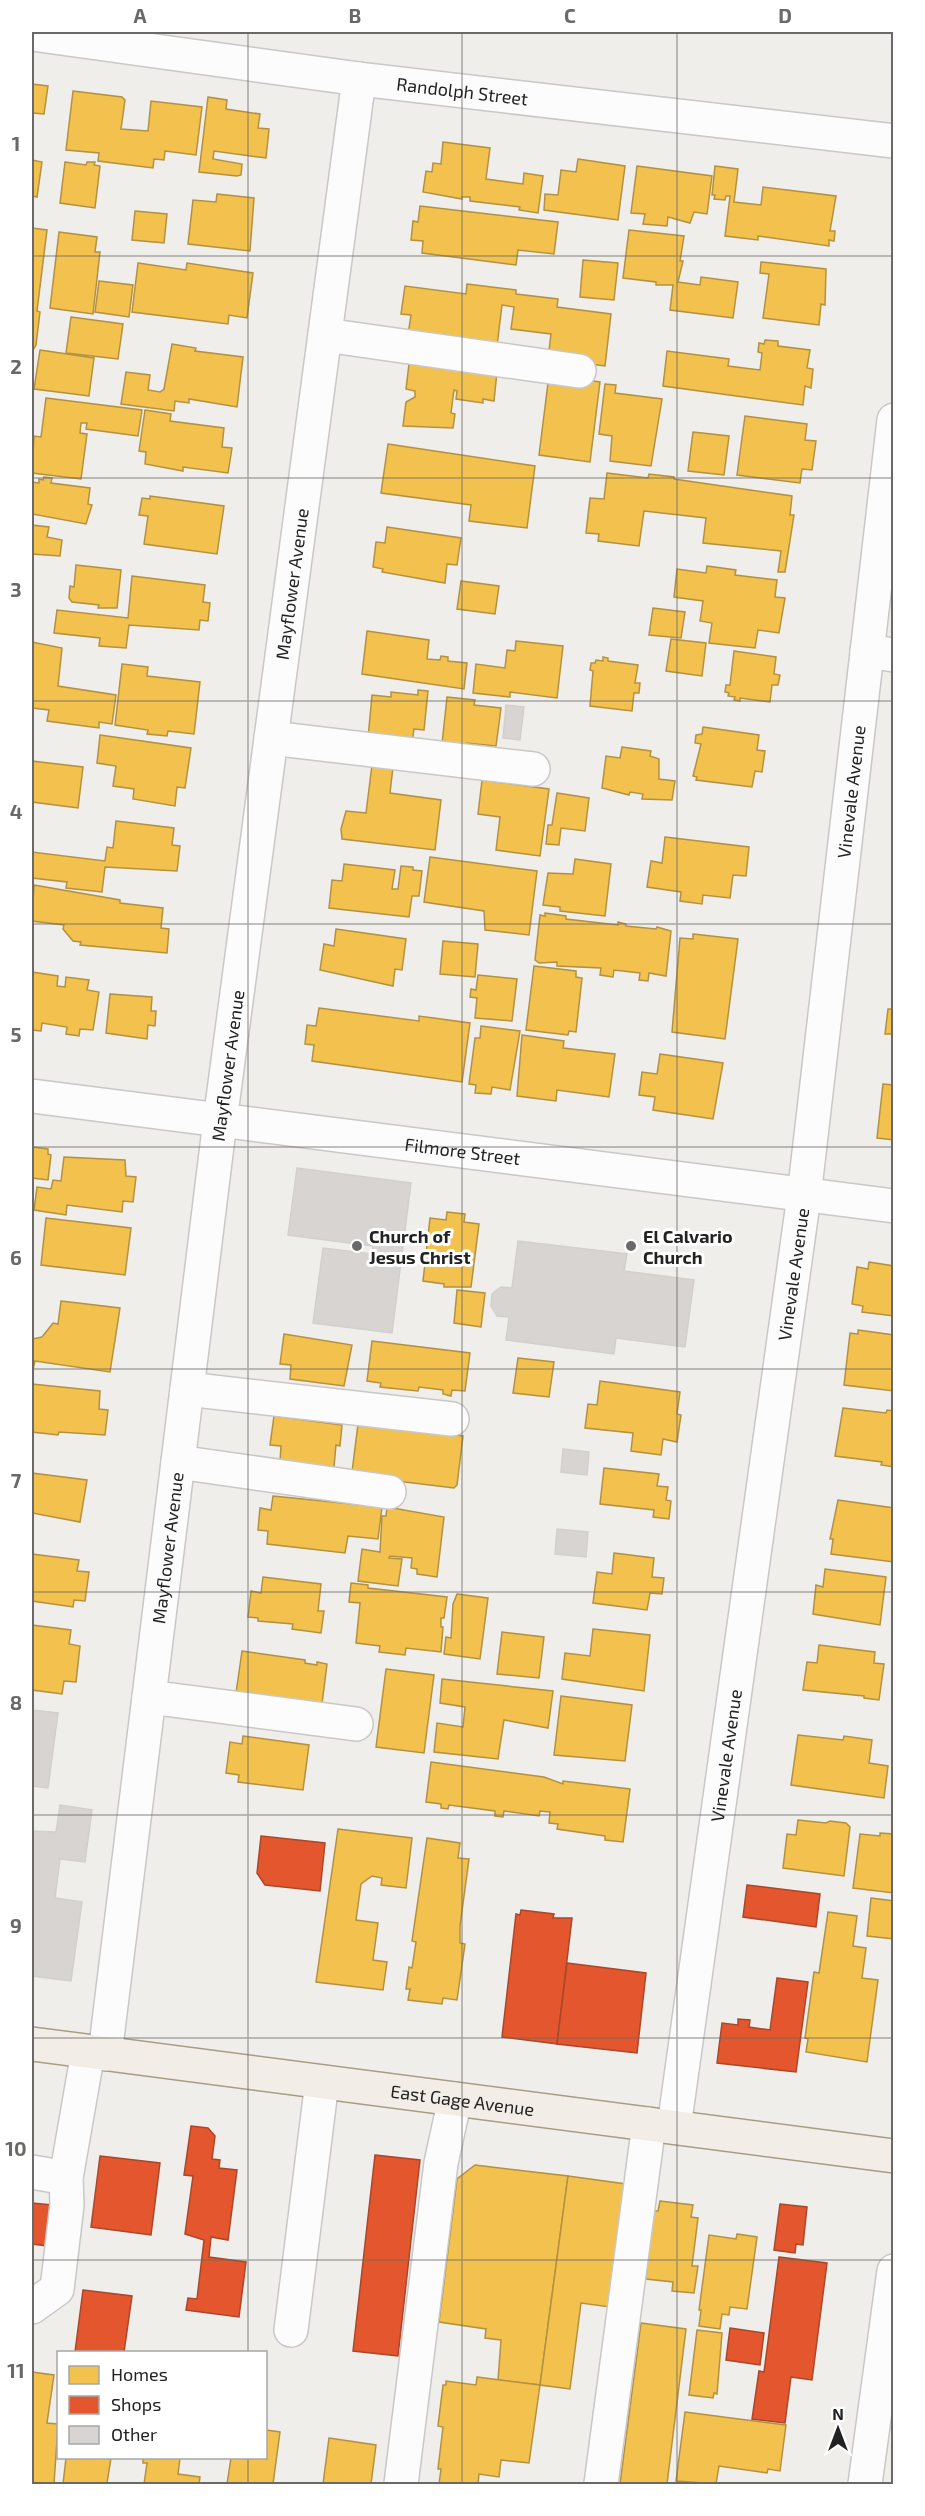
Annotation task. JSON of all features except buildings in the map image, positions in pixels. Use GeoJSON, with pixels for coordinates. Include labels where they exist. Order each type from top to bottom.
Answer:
{"type":"FeatureCollection","features":[{"type":"Feature","properties":{"kind":"main road","name":"East Gage Avenue"},"geometry":{"type":"LineString","coordinates":[[32,2044],[894,2156]]}},
{"type":"Feature","properties":{"kind":"street","name":"Randolph Street"},"geometry":{"type":"LineString","coordinates":[[32,34],[359,79],[894,141]]}},
{"type":"Feature","properties":{"kind":"street","name":"Mayflower Avenue"},"geometry":{"type":"LineString","coordinates":[[32,2307],[57,2289],[68,2205],[66,2178],[97,2053],[149,1697],[220,1120],[359,79]]}},
{"type":"Feature","properties":{"kind":"street"},"geometry":{"type":"LineString","coordinates":[[325,335],[579,371]]}},
{"type":"Feature","properties":{"kind":"street","name":"Vinevale Avenue"},"geometry":{"type":"LineString","coordinates":[[601,2484],[661,2126],[804,1196],[880,653],[894,420]]}},
{"type":"Feature","properties":{"kind":"street"},"geometry":{"type":"LineString","coordinates":[[271,738],[533,769]]}},
{"type":"Feature","properties":{"kind":"street","name":"Filmore Street"},"geometry":{"type":"LineString","coordinates":[[32,1096],[894,1206]]}},
{"type":"Feature","properties":{"kind":"street"},"geometry":{"type":"LineString","coordinates":[[187,1389],[452,1419]]}},
{"type":"Feature","properties":{"kind":"street"},"geometry":{"type":"LineString","coordinates":[[178,1462],[389,1492]]}},
{"type":"Feature","properties":{"kind":"street"},"geometry":{"type":"LineString","coordinates":[[149,1697],[356,1724]]}},
{"type":"Feature","properties":{"kind":"street"},"geometry":{"type":"LineString","coordinates":[[291,2330],[322,2082]]}},
{"type":"Feature","properties":{"kind":"street"},"geometry":{"type":"LineString","coordinates":[[401,2484],[441,2163],[455,2099]]}},
{"type":"Feature","properties":{"kind":"street"},"geometry":{"type":"LineString","coordinates":[[32,2172],[66,2178]]}},
{"type":"Feature","properties":{"kind":"street"},"geometry":{"type":"LineString","coordinates":[[866,2484],[894,2271]]}},
{"type":"Feature","properties":{"kind":"place","name":"Church of Jesus Christ"},"geometry":{"type":"Point","coordinates":[357,1246]}},
{"type":"Feature","properties":{"kind":"place","name":"El Calvario Church"},"geometry":{"type":"Point","coordinates":[631,1246]}}]}
